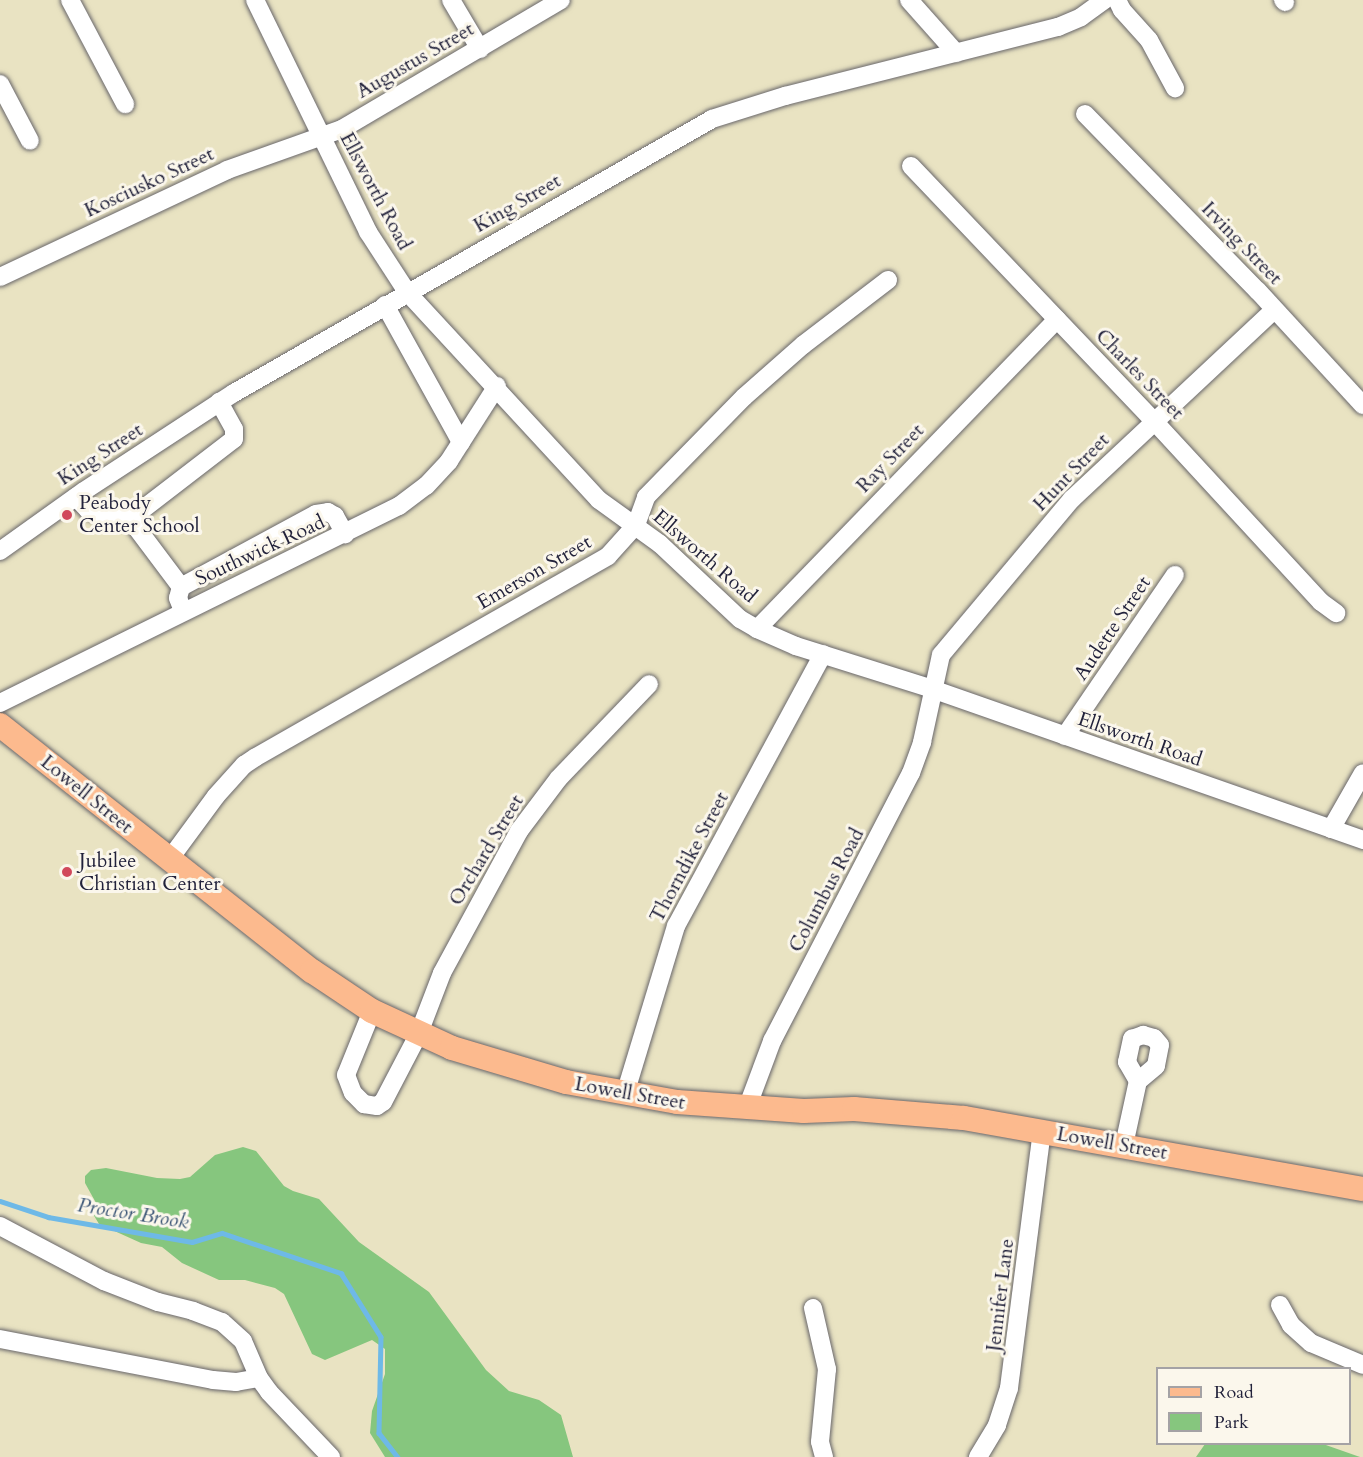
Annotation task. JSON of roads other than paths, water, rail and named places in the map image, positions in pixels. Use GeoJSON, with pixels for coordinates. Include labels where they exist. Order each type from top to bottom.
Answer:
{"type":"FeatureCollection","features":[{"type":"Feature","properties":{"kind":"main road","name":"Lowell Street"},"geometry":{"type":"LineString","coordinates":[[0,724],[312,971],[372,1011],[452,1048],[506,1066],[566,1082],[677,1102],[747,1108],[854,1109],[941,1115],[1124,1145],[1363,1189]]}},
{"type":"Feature","properties":{"kind":"street"},"geometry":{"type":"LineString","coordinates":[[70,0],[125,104]]}},
{"type":"Feature","properties":{"kind":"street","name":"Ellsworth Road"},"geometry":{"type":"LineString","coordinates":[[255,0],[368,232],[407,292],[497,386],[599,500],[660,544],[740,619],[757,629],[823,654],[932,689],[1363,840]]}},
{"type":"Feature","properties":{"kind":"street"},"geometry":{"type":"LineString","coordinates":[[451,0],[480,49]]}},
{"type":"Feature","properties":{"kind":"street","name":"Augustus Street"},"geometry":{"type":"LineString","coordinates":[[321,136],[342,129],[561,0]]}},
{"type":"Feature","properties":{"kind":"street"},"geometry":{"type":"LineString","coordinates":[[909,0],[956,53]]}},
{"type":"Feature","properties":{"kind":"street","name":"King Street"},"geometry":{"type":"LineString","coordinates":[[0,551],[76,496],[219,402],[385,304],[712,118],[785,96],[1058,27],[1081,17],[1104,0]]}},
{"type":"Feature","properties":{"kind":"street"},"geometry":{"type":"LineString","coordinates":[[1117,0],[1122,10],[1149,40],[1175,88]]}},
{"type":"Feature","properties":{"kind":"street"},"geometry":{"type":"LineString","coordinates":[[0,84],[30,141]]}},
{"type":"Feature","properties":{"kind":"street","name":"Irving Street"},"geometry":{"type":"LineString","coordinates":[[1085,114],[1363,405]]}},
{"type":"Feature","properties":{"kind":"street","name":"Kosciusko Street"},"geometry":{"type":"LineString","coordinates":[[0,277],[227,170],[321,136]]}},
{"type":"Feature","properties":{"kind":"street","name":"Charles Street"},"geometry":{"type":"LineString","coordinates":[[911,166],[1154,421],[1321,602],[1336,613]]}},
{"type":"Feature","properties":{"kind":"street","name":"Emerson Street"},"geometry":{"type":"LineString","coordinates":[[169,860],[216,796],[244,765],[289,737],[608,556],[636,525],[646,497],[744,397],[803,345],[888,280]]}},
{"type":"Feature","properties":{"kind":"street"},"geometry":{"type":"LineString","coordinates":[[385,304],[461,442]]}},
{"type":"Feature","properties":{"kind":"street","name":"Hunt Street"},"geometry":{"type":"LineString","coordinates":[[932,689],[941,655],[1072,499],[1274,310]]}},
{"type":"Feature","properties":{"kind":"street","name":"Ray Street"},"geometry":{"type":"LineString","coordinates":[[757,629],[1057,320]]}},
{"type":"Feature","properties":{"kind":"street","name":"Southwick Road"},"geometry":{"type":"LineString","coordinates":[[0,703],[183,611],[345,534],[412,496],[449,461],[497,386]]}},
{"type":"Feature","properties":{"kind":"street"},"geometry":{"type":"LineString","coordinates":[[76,496],[88,510],[108,517],[130,519],[234,439],[234,429],[219,402]]}},
{"type":"Feature","properties":{"kind":"street"},"geometry":{"type":"LineString","coordinates":[[183,611],[178,598],[181,587],[316,514],[328,513],[335,516],[345,534]]}},
{"type":"Feature","properties":{"kind":"street"},"geometry":{"type":"LineString","coordinates":[[130,519],[181,587]]}},
{"type":"Feature","properties":{"kind":"street","name":"Audette Street"},"geometry":{"type":"LineString","coordinates":[[1065,736],[1175,575]]}},
{"type":"Feature","properties":{"kind":"street","name":"Thorndike Street"},"geometry":{"type":"LineString","coordinates":[[626,1094],[676,926],[823,654]]}},
{"type":"Feature","properties":{"kind":"street","name":"Orchard Street"},"geometry":{"type":"LineString","coordinates":[[372,1011],[346,1075],[353,1093],[364,1104],[377,1106],[383,1102],[419,1033],[442,973],[519,831],[559,778],[649,684]]}},
{"type":"Feature","properties":{"kind":"street","name":"Columbus Road"},"geometry":{"type":"LineString","coordinates":[[747,1108],[772,1041],[907,783],[922,742],[932,689]]}},
{"type":"Feature","properties":{"kind":"street"},"geometry":{"type":"LineString","coordinates":[[1331,828],[1363,773]]}},
{"type":"Feature","properties":{"kind":"street"},"geometry":{"type":"LineString","coordinates":[[1124,1145],[1138,1081]]}},
{"type":"Feature","properties":{"kind":"street","name":"Jennifer Lane"},"geometry":{"type":"LineString","coordinates":[[978,1457],[997,1425],[1009,1388],[1042,1131]]}},
{"type":"Feature","properties":{"kind":"street"},"geometry":{"type":"LineString","coordinates":[[0,1226],[77,1269],[104,1281],[158,1302],[193,1311],[222,1322],[243,1341],[259,1378],[331,1457]]}},
{"type":"Feature","properties":{"kind":"street"},"geometry":{"type":"LineString","coordinates":[[1280,1305],[1291,1325],[1311,1343],[1363,1365]]}},
{"type":"Feature","properties":{"kind":"street"},"geometry":{"type":"LineString","coordinates":[[813,1308],[827,1369],[820,1442],[824,1457]]}},
{"type":"Feature","properties":{"kind":"street"},"geometry":{"type":"LineString","coordinates":[[0,1339],[213,1380],[236,1382],[259,1378]]}},
{"type":"Feature","properties":{"kind":"waterway","name":"Proctor Brook"},"geometry":{"type":"LineString","coordinates":[[0,1201],[48,1217],[192,1242],[222,1233],[341,1273],[381,1337],[379,1433],[398,1457]]}},
{"type":"Feature","properties":{"kind":"place","name":"Peabody Center School"},"geometry":{"type":"Point","coordinates":[67,515]}},
{"type":"Feature","properties":{"kind":"place","name":"Jubilee Christian Center"},"geometry":{"type":"Point","coordinates":[67,872]}}]}
